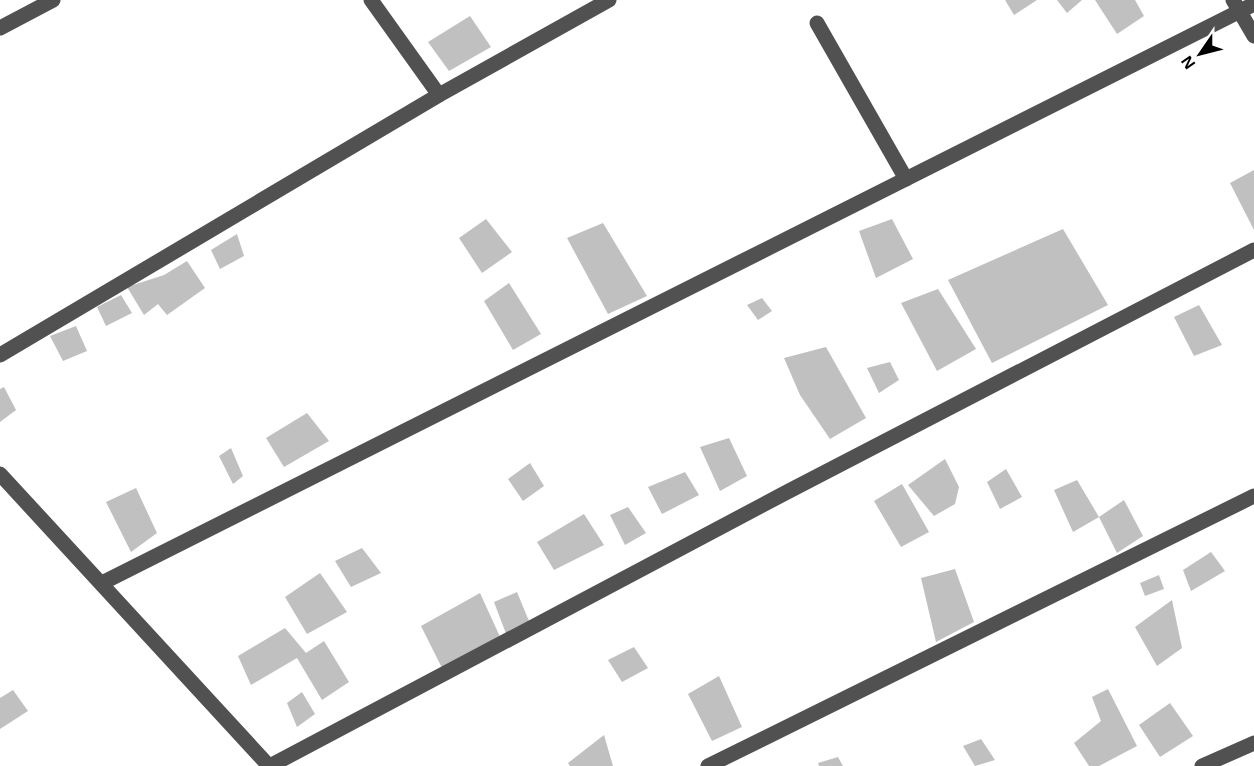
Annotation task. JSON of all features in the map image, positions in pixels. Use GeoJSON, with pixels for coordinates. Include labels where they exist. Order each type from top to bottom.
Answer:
{"type":"FeatureCollection","features":[{"type":"Feature","properties":{"kind":"street"},"geometry":{"type":"LineString","coordinates":[[0,28],[53,0]]}},
{"type":"Feature","properties":{"kind":"street"},"geometry":{"type":"LineString","coordinates":[[371,0],[439,95]]}},
{"type":"Feature","properties":{"kind":"street"},"geometry":{"type":"LineString","coordinates":[[0,355],[439,95],[609,0]]}},
{"type":"Feature","properties":{"kind":"street"},"geometry":{"type":"LineString","coordinates":[[102,583],[906,179],[1242,5],[1254,36]]}},
{"type":"Feature","properties":{"kind":"street"},"geometry":{"type":"LineString","coordinates":[[817,23],[906,179]]}},
{"type":"Feature","properties":{"kind":"street"},"geometry":{"type":"LineString","coordinates":[[0,474],[269,766],[1254,250]]}},
{"type":"Feature","properties":{"kind":"street"},"geometry":{"type":"LineString","coordinates":[[708,766],[1254,496]]}},
{"type":"Feature","properties":{"kind":"street"},"geometry":{"type":"LineString","coordinates":[[1202,766],[1254,743]]}},
{"type":"Feature","properties":{"kind":"building"},"geometry":{"type":"Polygon","coordinates":[[[1005,0],[1037,0],[1014,15],[1005,0]]]}},
{"type":"Feature","properties":{"kind":"building"},"geometry":{"type":"Polygon","coordinates":[[[1057,0],[1082,0],[1067,13],[1057,0]]]}},
{"type":"Feature","properties":{"kind":"building"},"geometry":{"type":"Polygon","coordinates":[[[1095,0],[1135,0],[1144,16],[1117,34],[1095,0]]]}},
{"type":"Feature","properties":{"kind":"building"},"geometry":{"type":"Polygon","coordinates":[[[470,16],[491,47],[449,71],[428,42],[470,16]]]}},
{"type":"Feature","properties":{"kind":"building"},"geometry":{"type":"Polygon","coordinates":[[[1254,170],[1254,230],[1230,183],[1254,170]]]}},
{"type":"Feature","properties":{"kind":"building"},"geometry":{"type":"Polygon","coordinates":[[[486,219],[512,252],[482,273],[459,238],[486,219]]]}},
{"type":"Feature","properties":{"kind":"building"},"geometry":{"type":"Polygon","coordinates":[[[892,219],[913,259],[876,278],[859,231],[892,219]]]}},
{"type":"Feature","properties":{"kind":"building"},"geometry":{"type":"Polygon","coordinates":[[[603,223],[647,296],[608,314],[567,238],[603,223]]]}},
{"type":"Feature","properties":{"kind":"building"},"geometry":{"type":"Polygon","coordinates":[[[1063,229],[1108,305],[992,363],[948,280],[1063,229]]]}},
{"type":"Feature","properties":{"kind":"building"},"geometry":{"type":"Polygon","coordinates":[[[237,234],[244,256],[220,269],[211,250],[237,234]]]}},
{"type":"Feature","properties":{"kind":"building"},"geometry":{"type":"Polygon","coordinates":[[[187,261],[205,288],[167,315],[158,304],[144,315],[127,287],[164,275],[187,261]]]}},
{"type":"Feature","properties":{"kind":"building"},"geometry":{"type":"Polygon","coordinates":[[[509,283],[541,334],[513,350],[484,301],[509,283]]]}},
{"type":"Feature","properties":{"kind":"building"},"geometry":{"type":"Polygon","coordinates":[[[938,289],[976,349],[937,371],[901,303],[938,289]]]}},
{"type":"Feature","properties":{"kind":"building"},"geometry":{"type":"Polygon","coordinates":[[[121,295],[132,313],[106,326],[97,307],[121,295]]]}},
{"type":"Feature","properties":{"kind":"building"},"geometry":{"type":"Polygon","coordinates":[[[762,298],[772,311],[758,320],[747,305],[762,298]]]}},
{"type":"Feature","properties":{"kind":"building"},"geometry":{"type":"Polygon","coordinates":[[[1199,305],[1222,345],[1194,356],[1174,317],[1199,305]]]}},
{"type":"Feature","properties":{"kind":"building"},"geometry":{"type":"Polygon","coordinates":[[[76,326],[87,351],[63,361],[50,336],[76,326]]]}},
{"type":"Feature","properties":{"kind":"building"},"geometry":{"type":"Polygon","coordinates":[[[826,347],[866,418],[830,439],[800,395],[784,358],[826,347]]]}},
{"type":"Feature","properties":{"kind":"building"},"geometry":{"type":"Polygon","coordinates":[[[890,362],[899,380],[879,393],[867,368],[890,362]]]}},
{"type":"Feature","properties":{"kind":"building"},"geometry":{"type":"Polygon","coordinates":[[[4,387],[16,410],[0,422],[0,389],[4,387]]]}},
{"type":"Feature","properties":{"kind":"building"},"geometry":{"type":"Polygon","coordinates":[[[307,413],[329,441],[284,467],[266,438],[307,413]]]}},
{"type":"Feature","properties":{"kind":"building"},"geometry":{"type":"Polygon","coordinates":[[[729,438],[747,476],[720,491],[700,447],[729,438]]]}},
{"type":"Feature","properties":{"kind":"building"},"geometry":{"type":"Polygon","coordinates":[[[231,448],[243,476],[233,484],[219,456],[231,448]]]}},
{"type":"Feature","properties":{"kind":"building"},"geometry":{"type":"Polygon","coordinates":[[[945,459],[959,487],[955,504],[934,516],[908,485],[945,459]]]}},
{"type":"Feature","properties":{"kind":"building"},"geometry":{"type":"Polygon","coordinates":[[[530,463],[544,486],[523,501],[508,479],[530,463]]]}},
{"type":"Feature","properties":{"kind":"building"},"geometry":{"type":"Polygon","coordinates":[[[1006,469],[1022,497],[1000,509],[987,482],[1006,469]]]}},
{"type":"Feature","properties":{"kind":"building"},"geometry":{"type":"Polygon","coordinates":[[[685,472],[699,495],[662,514],[648,487],[685,472]]]}},
{"type":"Feature","properties":{"kind":"building"},"geometry":{"type":"Polygon","coordinates":[[[1077,480],[1099,517],[1073,532],[1054,490],[1077,480]]]}},
{"type":"Feature","properties":{"kind":"building"},"geometry":{"type":"Polygon","coordinates":[[[902,484],[929,532],[901,547],[874,501],[902,484]]]}},
{"type":"Feature","properties":{"kind":"building"},"geometry":{"type":"Polygon","coordinates":[[[136,488],[157,533],[131,552],[106,502],[136,488]]]}},
{"type":"Feature","properties":{"kind":"building"},"geometry":{"type":"Polygon","coordinates":[[[1124,500],[1143,536],[1117,553],[1099,517],[1124,500]]]}},
{"type":"Feature","properties":{"kind":"building"},"geometry":{"type":"Polygon","coordinates":[[[628,507],[646,533],[625,545],[610,515],[628,507]]]}},
{"type":"Feature","properties":{"kind":"building"},"geometry":{"type":"Polygon","coordinates":[[[584,514],[604,545],[554,570],[537,542],[584,514]]]}},
{"type":"Feature","properties":{"kind":"building"},"geometry":{"type":"Polygon","coordinates":[[[362,548],[381,573],[351,587],[335,561],[362,548]]]}},
{"type":"Feature","properties":{"kind":"building"},"geometry":{"type":"Polygon","coordinates":[[[1211,552],[1225,571],[1191,591],[1183,570],[1211,552]]]}},
{"type":"Feature","properties":{"kind":"building"},"geometry":{"type":"Polygon","coordinates":[[[955,569],[974,622],[936,642],[921,578],[955,569]]]}},
{"type":"Feature","properties":{"kind":"building"},"geometry":{"type":"Polygon","coordinates":[[[320,573],[347,612],[307,634],[285,597],[320,573]]]}},
{"type":"Feature","properties":{"kind":"building"},"geometry":{"type":"Polygon","coordinates":[[[1159,575],[1164,589],[1145,596],[1140,583],[1159,575]]]}},
{"type":"Feature","properties":{"kind":"building"},"geometry":{"type":"Polygon","coordinates":[[[517,592],[531,626],[508,639],[494,602],[517,592]]]}},
{"type":"Feature","properties":{"kind":"building"},"geometry":{"type":"Polygon","coordinates":[[[480,593],[501,639],[442,668],[421,626],[480,593]]]}},
{"type":"Feature","properties":{"kind":"building"},"geometry":{"type":"Polygon","coordinates":[[[1172,600],[1182,648],[1157,666],[1135,627],[1172,600]]]}},
{"type":"Feature","properties":{"kind":"building"},"geometry":{"type":"Polygon","coordinates":[[[285,628],[306,653],[324,641],[349,682],[322,700],[297,658],[251,685],[238,656],[285,628]]]}},
{"type":"Feature","properties":{"kind":"building"},"geometry":{"type":"Polygon","coordinates":[[[634,647],[648,668],[622,682],[608,660],[634,647]]]}},
{"type":"Feature","properties":{"kind":"building"},"geometry":{"type":"Polygon","coordinates":[[[719,676],[742,727],[712,741],[688,694],[719,676]]]}},
{"type":"Feature","properties":{"kind":"building"},"geometry":{"type":"Polygon","coordinates":[[[1108,689],[1137,746],[1099,766],[1089,766],[1074,743],[1101,721],[1092,697],[1108,689]]]}},
{"type":"Feature","properties":{"kind":"building"},"geometry":{"type":"Polygon","coordinates":[[[13,690],[28,711],[0,729],[0,698],[13,690]]]}},
{"type":"Feature","properties":{"kind":"building"},"geometry":{"type":"Polygon","coordinates":[[[302,692],[315,714],[297,727],[287,703],[302,692]]]}},
{"type":"Feature","properties":{"kind":"building"},"geometry":{"type":"Polygon","coordinates":[[[1170,703],[1193,736],[1160,757],[1139,725],[1170,703]]]}},
{"type":"Feature","properties":{"kind":"building"},"geometry":{"type":"Polygon","coordinates":[[[604,735],[613,766],[570,766],[568,763],[604,735]]]}},
{"type":"Feature","properties":{"kind":"building"},"geometry":{"type":"Polygon","coordinates":[[[981,739],[995,760],[975,766],[963,746],[981,739]]]}},
{"type":"Feature","properties":{"kind":"building"},"geometry":{"type":"Polygon","coordinates":[[[838,757],[843,766],[819,766],[818,763],[838,757]]]}}]}
